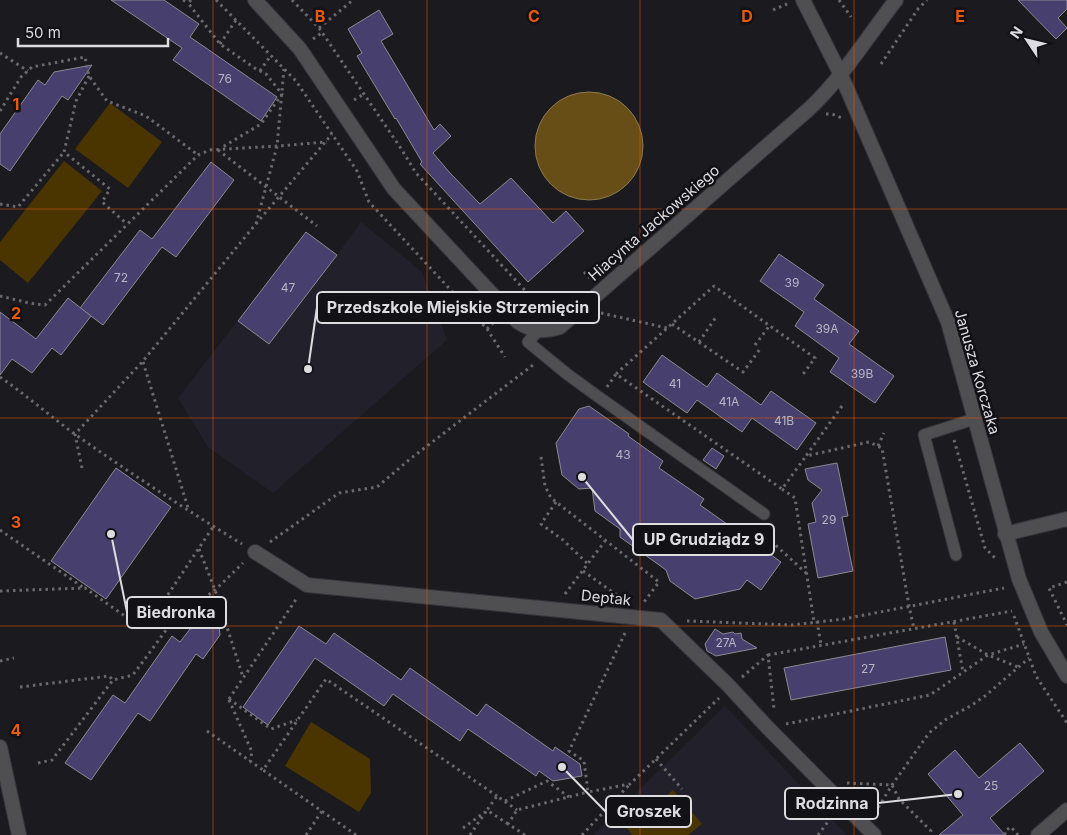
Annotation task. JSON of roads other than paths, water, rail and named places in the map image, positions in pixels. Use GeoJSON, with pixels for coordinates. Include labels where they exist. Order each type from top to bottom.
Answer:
{"type":"FeatureCollection","features":[{"type":"Feature","properties":{"kind":"street"},"geometry":{"type":"LineString","coordinates":[[254,0],[300,49],[394,189],[518,322],[527,328],[538,331]]}},
{"type":"Feature","properties":{"kind":"street","name":"Hiacynta Jackowskiego"},"geometry":{"type":"LineString","coordinates":[[538,331],[560,327],[809,108],[841,75],[896,0]]}},
{"type":"Feature","properties":{"kind":"street","name":"Janusza Korczaka"},"geometry":{"type":"LineString","coordinates":[[797,1],[841,75],[948,322],[1019,579],[1041,632],[1067,676]]}},
{"type":"Feature","properties":{"kind":"street"},"geometry":{"type":"LineString","coordinates":[[1006,534],[1067,519]]}},
{"type":"Feature","properties":{"kind":"street","name":"Deptak"},"geometry":{"type":"LineString","coordinates":[[255,552],[307,584],[661,620],[771,726],[870,831]]}},
{"type":"Feature","properties":{"kind":"street"},"geometry":{"type":"LineString","coordinates":[[0,747],[19,835]]}},
{"type":"Feature","properties":{"kind":"street"},"geometry":{"type":"LineString","coordinates":[[1038,835],[1067,810]]}},
{"type":"Feature","properties":{"kind":"lane"},"geometry":{"type":"LineString","coordinates":[[538,331],[528,342],[544,356],[764,514]]}},
{"type":"Feature","properties":{"kind":"lane"},"geometry":{"type":"LineString","coordinates":[[956,555],[924,435],[974,419]]}},
{"type":"Feature","properties":{"kind":"place","name":"Przedszkole Miejskie Strzemięcin"},"geometry":{"type":"Point","coordinates":[308,369]}},
{"type":"Feature","properties":{"kind":"place","name":"UP Grudziądz 9"},"geometry":{"type":"Point","coordinates":[582,477]}},
{"type":"Feature","properties":{"kind":"place","name":"Biedronka"},"geometry":{"type":"Point","coordinates":[111,534]}},
{"type":"Feature","properties":{"kind":"place","name":"Groszek"},"geometry":{"type":"Point","coordinates":[562,767]}},
{"type":"Feature","properties":{"kind":"place","name":"Rodzinna"},"geometry":{"type":"Point","coordinates":[958,794]}}]}
